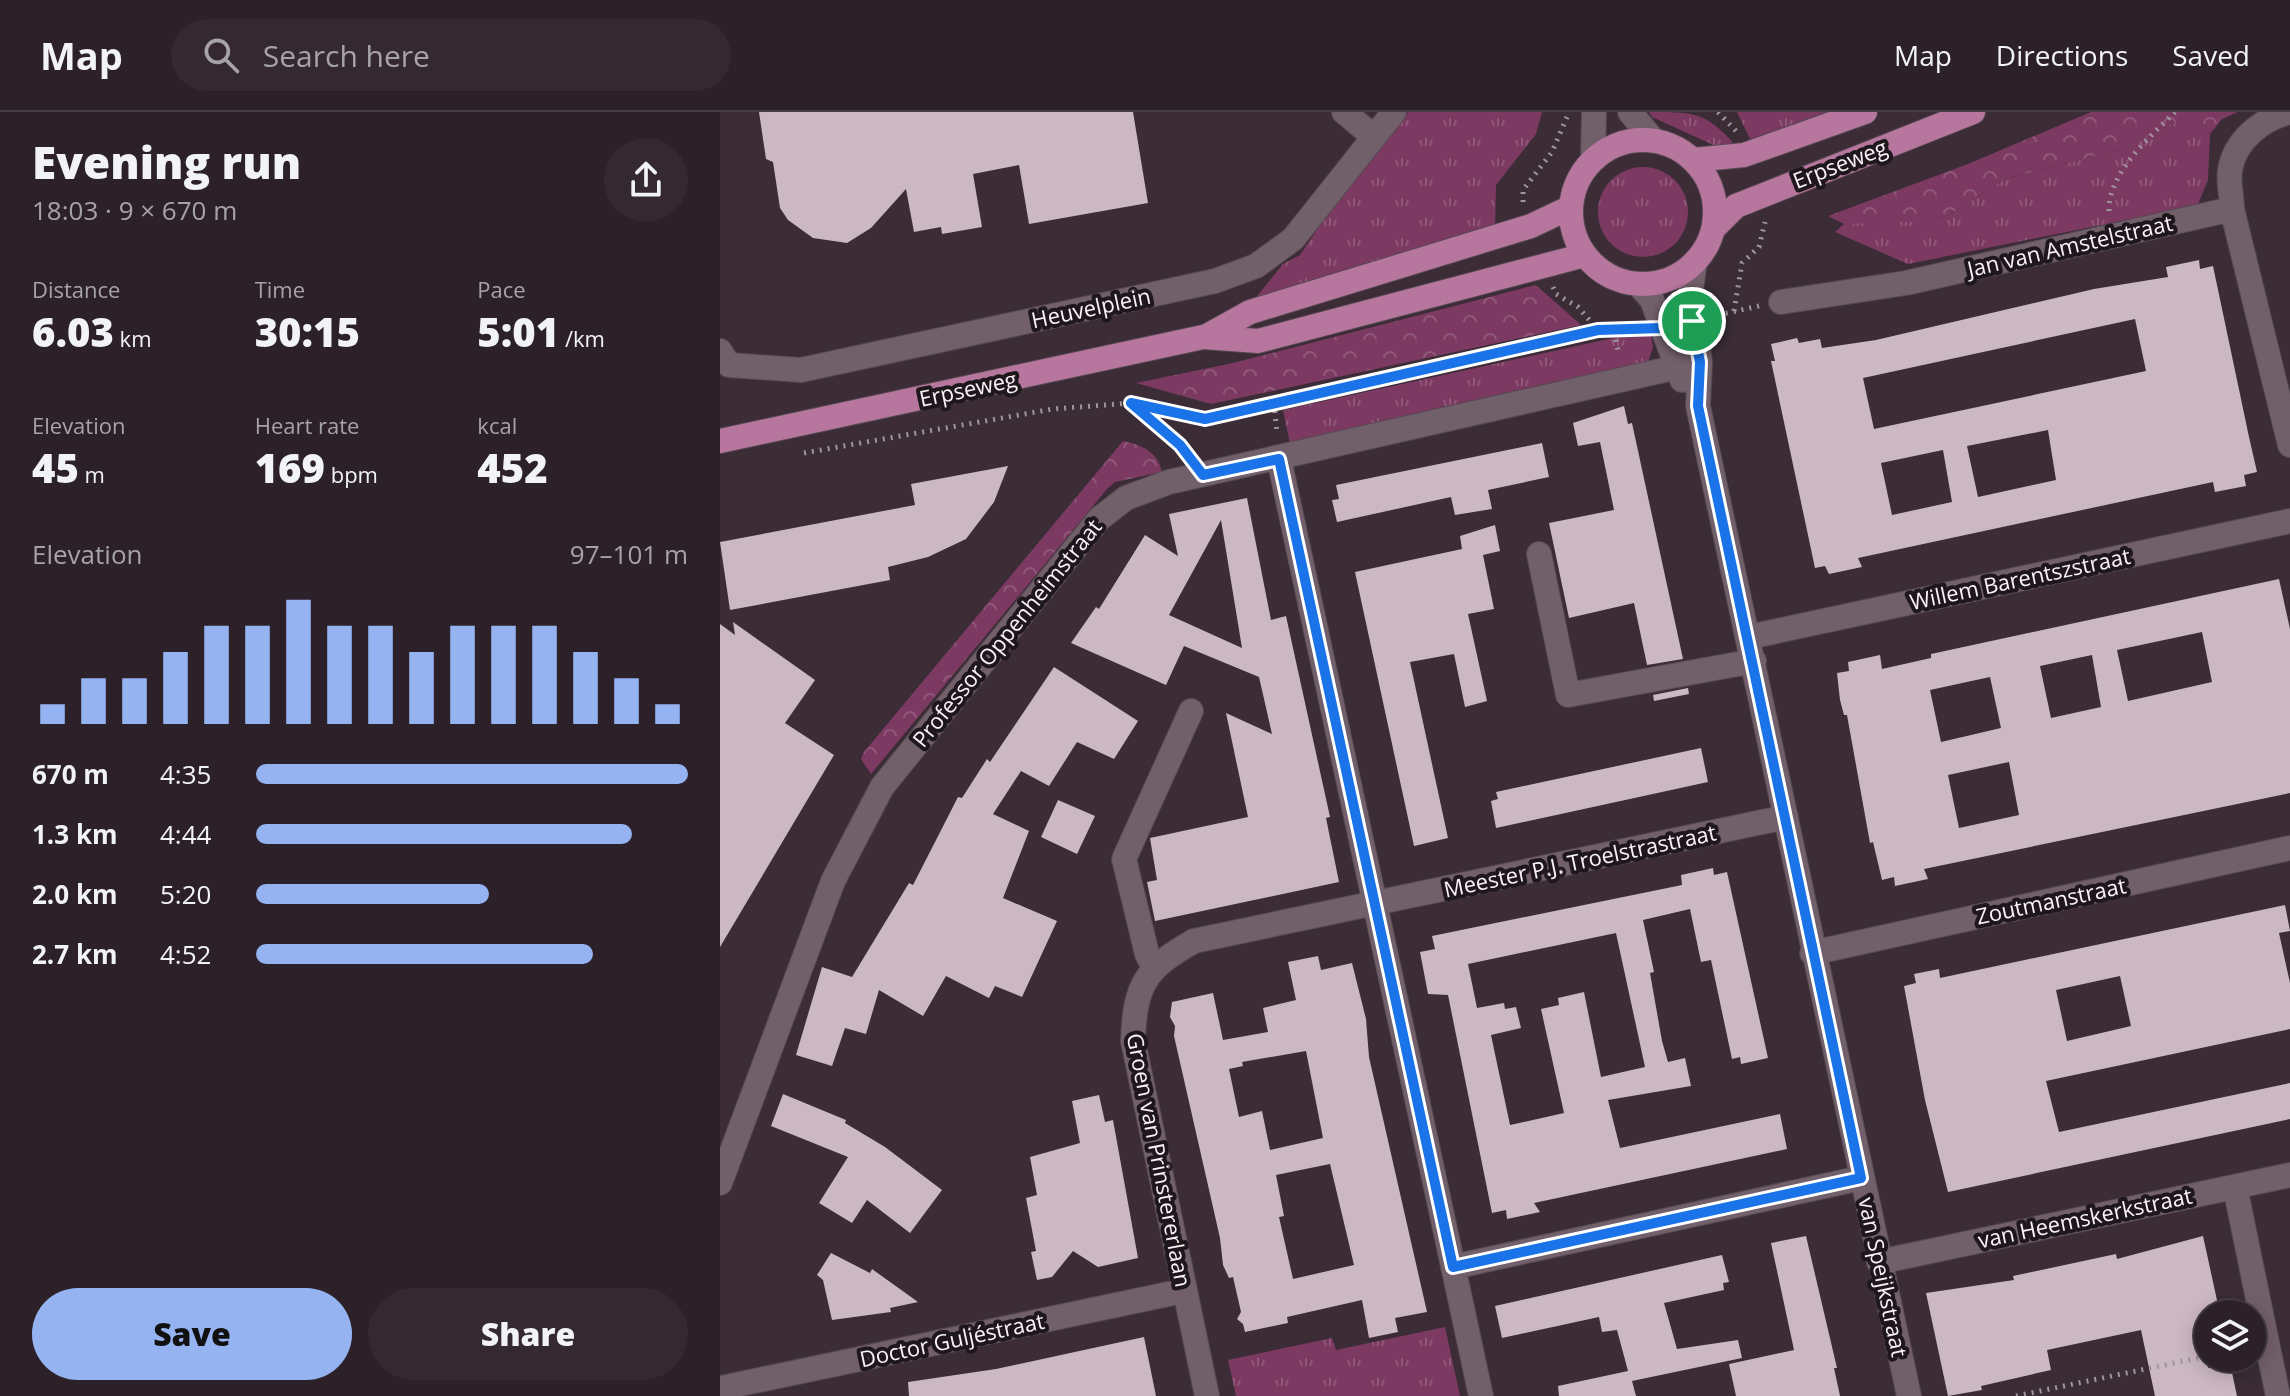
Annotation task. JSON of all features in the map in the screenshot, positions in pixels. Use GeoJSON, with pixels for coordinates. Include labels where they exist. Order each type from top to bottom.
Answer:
{"type":"FeatureCollection","features":[{"type":"Feature","properties":{"kind":"main road","name":"Erpseweg"},"geometry":{"type":"LineString","coordinates":[[1693,160],[1744,155],[1865,112]]}},
{"type":"Feature","properties":{"kind":"main road","name":"Erpseweg"},"geometry":{"type":"LineString","coordinates":[[1714,228],[1736,206],[1973,112]]}},
{"type":"Feature","properties":{"kind":"main road"},"geometry":{"type":"LineString","coordinates":[[1654,141],[1668,145],[1693,160],[1703,172],[1714,199],[1714,228],[1695,262],[1675,277],[1639,285],[1608,276],[1585,255],[1572,224],[1571,207],[1582,173],[1593,160],[1624,143],[1654,141]]}},
{"type":"Feature","properties":{"kind":"main road","name":"Erpseweg"},"geometry":{"type":"LineString","coordinates":[[724,439],[1203,337],[1250,312],[1531,226],[1571,207]]}},
{"type":"Feature","properties":{"kind":"main road","name":"Erpseweg"},"geometry":{"type":"LineString","coordinates":[[1203,337],[1258,341],[1585,255]]}},
{"type":"Feature","properties":{"kind":"street"},"geometry":{"type":"LineString","coordinates":[[1344,112],[1374,137],[1394,112]]}},
{"type":"Feature","properties":{"kind":"street"},"geometry":{"type":"LineString","coordinates":[[1593,160],[1594,112]]}},
{"type":"Feature","properties":{"kind":"street"},"geometry":{"type":"LineString","coordinates":[[1630,112],[1654,141]]}},
{"type":"Feature","properties":{"kind":"street"},"geometry":{"type":"LineString","coordinates":[[2290,112],[2269,117],[2243,140],[2230,171],[2232,209],[2290,445]]}},
{"type":"Feature","properties":{"kind":"street","name":"Heuvelplein"},"geometry":{"type":"LineString","coordinates":[[720,351],[729,365],[801,370],[1215,281],[1256,266],[1293,239],[1374,137]]}},
{"type":"Feature","properties":{"kind":"street","name":"Jan van Amstelstraat"},"geometry":{"type":"LineString","coordinates":[[1781,302],[1906,283],[2232,209]]}},
{"type":"Feature","properties":{"kind":"street","name":"van Speijkstraat"},"geometry":{"type":"LineString","coordinates":[[1695,262],[1691,289],[1692,321],[1700,362],[1698,406],[1752,649],[1812,953],[1909,1396]]}},
{"type":"Feature","properties":{"kind":"street","name":"van Speijkstraat"},"geometry":{"type":"LineString","coordinates":[[1639,285],[1652,300],[1675,368],[1698,406]]}},
{"type":"Feature","properties":{"kind":"street","name":"Professor Oppenheimstraat"},"geometry":{"type":"LineString","coordinates":[[720,1183],[833,881],[882,787],[1099,519],[1126,498],[1169,482],[1700,362]]}},
{"type":"Feature","properties":{"kind":"street"},"geometry":{"type":"LineString","coordinates":[[1279,459],[1481,1396]]}},
{"type":"Feature","properties":{"kind":"street","name":"Willem Barentszstraat"},"geometry":{"type":"LineString","coordinates":[[1539,554],[1568,695],[2290,521]]}},
{"type":"Feature","properties":{"kind":"street"},"geometry":{"type":"LineString","coordinates":[[1154,967],[1147,954],[1124,859],[1191,711]]}},
{"type":"Feature","properties":{"kind":"street","name":"Meester P.J. Troelstrastraat"},"geometry":{"type":"LineString","coordinates":[[1375,904],[1786,817]]}},
{"type":"Feature","properties":{"kind":"street","name":"Zoutmanstraat"},"geometry":{"type":"LineString","coordinates":[[1812,953],[2290,848]]}},
{"type":"Feature","properties":{"kind":"street","name":"Groen van Prinstererlaan"},"geometry":{"type":"LineString","coordinates":[[1207,1396],[1133,1041],[1134,1006],[1141,985],[1154,967],[1194,941],[1375,904]]}},
{"type":"Feature","properties":{"kind":"street","name":"van Heemskerkstraat"},"geometry":{"type":"LineString","coordinates":[[1879,1262],[2290,1175]]}},
{"type":"Feature","properties":{"kind":"street"},"geometry":{"type":"LineString","coordinates":[[1453,1267],[1861,1178]]}},
{"type":"Feature","properties":{"kind":"street"},"geometry":{"type":"LineString","coordinates":[[2235,1187],[2278,1396]]}},
{"type":"Feature","properties":{"kind":"street","name":"Doctor Guljéstraat"},"geometry":{"type":"LineString","coordinates":[[722,1389],[1183,1291]]}},
{"type":"Feature","properties":{"kind":"path"},"geometry":{"type":"LineString","coordinates":[[2110,236],[2109,200],[2134,154],[2175,112]]}},
{"type":"Feature","properties":{"kind":"path"},"geometry":{"type":"LineString","coordinates":[[1692,321],[1781,302]]}},
{"type":"Feature","properties":{"kind":"path","name":"Erpseweg"},"geometry":{"type":"LineString","coordinates":[[796,454],[1053,409],[1131,403],[1205,419],[1598,330],[1662,328]]}},
{"type":"Feature","properties":{"kind":"path"},"geometry":{"type":"LineString","coordinates":[[1131,403],[1180,445],[1203,475]]}},
{"type":"Feature","properties":{"kind":"path"},"geometry":{"type":"LineString","coordinates":[[2016,1396],[2194,1359]]}},
{"type":"Feature","properties":{"kind":"green space"},"geometry":{"type":"Polygon","coordinates":[[[1408,112],[1542,112],[1536,134],[1496,185],[1495,232],[1250,305],[1283,264],[1300,255],[1326,216],[1408,112]]]}},
{"type":"Feature","properties":{"kind":"green space"},"geometry":{"type":"Polygon","coordinates":[[[1649,112],[1698,116],[1724,133],[1734,144],[1720,148],[1652,117],[1649,112]]]}},
{"type":"Feature","properties":{"kind":"green space"},"geometry":{"type":"Polygon","coordinates":[[[1737,112],[1844,112],[1751,141],[1737,112]]]}},
{"type":"Feature","properties":{"kind":"green space"},"geometry":{"type":"Polygon","coordinates":[[[2091,112],[2238,112],[2222,119],[2210,134],[2194,117],[2185,117],[2126,148],[2005,179],[1949,215],[1929,221],[1844,224],[1828,216],[1968,164],[2091,112]]]}},
{"type":"Feature","properties":{"kind":"green space"},"geometry":{"type":"Polygon","coordinates":[[[2185,117],[2194,117],[2210,134],[2208,180],[2198,204],[2186,208],[1908,264],[1835,232],[1844,224],[1864,221],[1929,221],[1949,215],[2005,179],[2126,148],[2185,117]]]}},
{"type":"Feature","properties":{"kind":"green space"},"geometry":{"type":"Polygon","coordinates":[[[1643,167],[1660,170],[1675,180],[1685,195],[1688,212],[1685,229],[1675,244],[1660,254],[1643,257],[1626,254],[1611,244],[1601,229],[1598,212],[1601,195],[1611,180],[1626,170],[1643,167]]]}},
{"type":"Feature","properties":{"kind":"green space"},"geometry":{"type":"Polygon","coordinates":[[[1536,285],[1581,325],[1211,404],[1136,383],[1233,363],[1536,285]]]}},
{"type":"Feature","properties":{"kind":"green space"},"geometry":{"type":"Polygon","coordinates":[[[1650,330],[1653,347],[1647,365],[1290,444],[1283,410],[1650,330]]]}},
{"type":"Feature","properties":{"kind":"green space"},"geometry":{"type":"Polygon","coordinates":[[[1123,441],[1148,450],[1157,459],[1162,472],[1115,482],[1107,489],[871,774],[861,759],[864,752],[1123,441]]]}},
{"type":"Feature","properties":{"kind":"green space"},"geometry":{"type":"Polygon","coordinates":[[[1445,1327],[1460,1396],[1236,1396],[1228,1360],[1332,1338],[1336,1350],[1445,1327]]]}},
{"type":"Feature","properties":{"kind":"building"},"geometry":{"type":"Polygon","coordinates":[[[759,112],[1133,112],[1148,203],[1029,224],[1019,165],[973,174],[982,227],[942,234],[941,227],[914,232],[906,189],[871,228],[847,243],[813,238],[788,220],[780,208],[773,162],[766,159],[759,112]]]}},
{"type":"Feature","properties":{"kind":"building"},"geometry":{"type":"Polygon","coordinates":[[[2199,260],[2200,269],[2213,266],[2257,472],[2244,475],[2246,486],[2215,492],[2213,482],[1858,558],[1862,567],[1829,574],[1825,566],[1815,568],[1771,361],[1775,361],[1771,344],[1797,338],[1799,343],[1820,339],[1822,348],[1876,340],[2094,289],[2168,277],[2166,267],[2199,260]],[[2135,319],[1863,378],[1874,429],[2146,371],[2135,319]],[[2048,430],[1967,446],[1978,497],[2056,480],[2048,430]],[[1943,450],[1881,463],[1892,515],[1952,502],[1943,450]]]}},
{"type":"Feature","properties":{"kind":"building"},"geometry":{"type":"Polygon","coordinates":[[[1624,406],[1628,424],[1632,423],[1683,659],[1647,665],[1634,603],[1569,618],[1549,523],[1614,510],[1600,442],[1578,446],[1573,423],[1624,406]]]}},
{"type":"Feature","properties":{"kind":"building"},"geometry":{"type":"Polygon","coordinates":[[[1542,443],[1549,477],[1488,490],[1492,509],[1455,515],[1451,497],[1337,522],[1332,500],[1339,499],[1336,485],[1542,443]]]}},
{"type":"Feature","properties":{"kind":"building"},"geometry":{"type":"Polygon","coordinates":[[[1008,466],[994,502],[966,539],[928,557],[888,567],[890,580],[730,610],[720,542],[915,505],[911,484],[1008,466]]]}},
{"type":"Feature","properties":{"kind":"building"},"geometry":{"type":"Polygon","coordinates":[[[1247,498],[1271,620],[1286,616],[1330,817],[1326,818],[1339,882],[1155,921],[1147,882],[1157,880],[1150,838],[1248,817],[1226,713],[1272,734],[1259,677],[1184,646],[1166,685],[1071,643],[1096,607],[1099,609],[1145,535],[1178,556],[1169,514],[1247,498]],[[1221,520],[1169,615],[1242,648],[1221,520]]]}},
{"type":"Feature","properties":{"kind":"building"},"geometry":{"type":"Polygon","coordinates":[[[1495,525],[1500,551],[1483,555],[1494,609],[1468,614],[1487,701],[1465,707],[1454,654],[1410,662],[1448,838],[1414,846],[1355,572],[1462,549],[1460,536],[1495,525]]]}},
{"type":"Feature","properties":{"kind":"building"},"geometry":{"type":"Polygon","coordinates":[[[2279,579],[2290,629],[2290,793],[1924,869],[1928,879],[1895,886],[1894,877],[1882,880],[1873,842],[1870,843],[1837,673],[1849,671],[1848,662],[1880,655],[1882,669],[1931,658],[1931,654],[2279,579]],[[2202,632],[2117,650],[2128,701],[2212,682],[2202,632]],[[2092,655],[2040,666],[2051,718],[2101,707],[2092,655]],[[1990,677],[1930,690],[1941,742],[2001,728],[1990,677]],[[2009,762],[1948,775],[1959,828],[2019,815],[2009,762]]]}},
{"type":"Feature","properties":{"kind":"building"},"geometry":{"type":"Polygon","coordinates":[[[733,622],[815,680],[785,723],[834,755],[720,947],[720,624],[735,635],[733,622]]]}},
{"type":"Feature","properties":{"kind":"building"},"geometry":{"type":"Polygon","coordinates":[[[1054,667],[1138,721],[1114,759],[1077,742],[1049,786],[1021,771],[993,814],[1029,831],[1003,898],[1057,921],[1022,997],[995,986],[989,998],[946,976],[923,1016],[879,990],[866,1034],[845,1028],[832,1066],[796,1055],[822,967],[852,977],[909,883],[913,885],[958,797],[962,798],[987,759],[990,762],[1054,667]]]}},
{"type":"Feature","properties":{"kind":"building"},"geometry":{"type":"Polygon","coordinates":[[[1688,688],[1689,694],[1654,701],[1653,695],[1688,688]]]}},
{"type":"Feature","properties":{"kind":"building"},"geometry":{"type":"Polygon","coordinates":[[[1701,748],[1708,782],[1496,828],[1491,801],[1498,799],[1496,792],[1701,748]]]}},
{"type":"Feature","properties":{"kind":"building"},"geometry":{"type":"Polygon","coordinates":[[[1058,800],[1095,816],[1077,854],[1041,837],[1058,800]]]}},
{"type":"Feature","properties":{"kind":"building"},"geometry":{"type":"Polygon","coordinates":[[[1713,868],[1714,875],[1727,872],[1768,1058],[1741,1064],[1740,1057],[1732,1059],[1711,960],[1701,962],[1690,909],[1643,920],[1668,1062],[1685,1058],[1691,1086],[1608,1100],[1620,1148],[1780,1114],[1787,1149],[1534,1203],[1540,1212],[1507,1219],[1506,1210],[1492,1213],[1448,995],[1428,994],[1420,952],[1435,949],[1432,936],[1682,885],[1681,875],[1713,868]],[[1616,933],[1468,964],[1477,1008],[1504,1003],[1505,1009],[1516,1007],[1521,1028],[1491,1035],[1510,1125],[1564,1113],[1541,1009],[1559,1005],[1558,998],[1584,992],[1601,1077],[1645,1067],[1616,933]]]}},
{"type":"Feature","properties":{"kind":"building"},"geometry":{"type":"Polygon","coordinates":[[[2285,905],[2290,931],[2279,933],[2290,983],[2290,1029],[2046,1081],[2059,1132],[2290,1083],[2290,1119],[1948,1192],[1925,1100],[1904,986],[1916,983],[1914,974],[1939,969],[1940,978],[2285,905]],[[2120,976],[2056,990],[2067,1041],[2131,1026],[2120,976]]]}},
{"type":"Feature","properties":{"kind":"building"},"geometry":{"type":"Polygon","coordinates":[[[1318,956],[1321,970],[1352,963],[1366,1019],[1369,1057],[1427,1312],[1395,1318],[1398,1332],[1369,1338],[1362,1300],[1287,1317],[1288,1323],[1245,1332],[1243,1324],[1237,1319],[1241,1312],[1233,1277],[1229,1278],[1223,1265],[1220,1238],[1174,1036],[1175,1026],[1170,1017],[1172,1002],[1213,993],[1223,1040],[1268,1032],[1263,1008],[1296,1000],[1288,962],[1318,956]],[[1306,1051],[1242,1062],[1243,1066],[1229,1069],[1239,1117],[1262,1111],[1270,1150],[1323,1138],[1306,1051]],[[1330,1164],[1276,1175],[1284,1216],[1279,1217],[1293,1279],[1354,1265],[1330,1164]]]}},
{"type":"Feature","properties":{"kind":"building"},"geometry":{"type":"Polygon","coordinates":[[[783,1094],[846,1120],[845,1123],[885,1147],[942,1190],[910,1233],[867,1200],[852,1223],[819,1203],[848,1157],[771,1126],[783,1094]]]}},
{"type":"Feature","properties":{"kind":"building"},"geometry":{"type":"Polygon","coordinates":[[[1099,1095],[1105,1122],[1113,1120],[1138,1258],[1098,1267],[1073,1251],[1052,1277],[1037,1280],[1031,1252],[1036,1251],[1026,1198],[1037,1195],[1030,1157],[1080,1143],[1072,1101],[1099,1095]]]}},
{"type":"Feature","properties":{"kind":"building"},"geometry":{"type":"Polygon","coordinates":[[[1806,1236],[1837,1368],[1834,1368],[1840,1396],[1736,1396],[1729,1364],[1794,1350],[1771,1243],[1806,1236]]]}},
{"type":"Feature","properties":{"kind":"building"},"geometry":{"type":"Polygon","coordinates":[[[2203,1236],[2217,1300],[2194,1300],[2194,1372],[2232,1372],[2237,1396],[2155,1396],[2141,1330],[2047,1350],[2051,1370],[1981,1386],[1982,1390],[1948,1396],[1926,1293],[2014,1280],[2013,1276],[2116,1254],[2117,1259],[2203,1236]]]}},
{"type":"Feature","properties":{"kind":"building"},"geometry":{"type":"Polygon","coordinates":[[[831,1253],[870,1273],[872,1269],[918,1302],[890,1308],[891,1312],[832,1320],[823,1280],[817,1275],[831,1253]]]}},
{"type":"Feature","properties":{"kind":"building"},"geometry":{"type":"Polygon","coordinates":[[[1722,1255],[1729,1282],[1723,1283],[1724,1290],[1664,1303],[1677,1349],[1738,1340],[1742,1358],[1632,1381],[1636,1396],[1559,1396],[1558,1386],[1628,1371],[1617,1330],[1602,1332],[1599,1317],[1502,1338],[1495,1306],[1722,1255]]]}},
{"type":"Feature","properties":{"kind":"building"},"geometry":{"type":"Polygon","coordinates":[[[1144,1337],[1156,1396],[909,1396],[908,1382],[996,1369],[1144,1337]]]}},
{"type":"Feature","properties":{"kind":"route"},"geometry":{"type":"LineString","coordinates":[[1692,321],[1700,362],[1698,406],[1861,1178],[1453,1267],[1279,459],[1203,475],[1180,445],[1131,403],[1205,419],[1598,330],[1614,332],[1662,328],[1692,321]]}}]}
